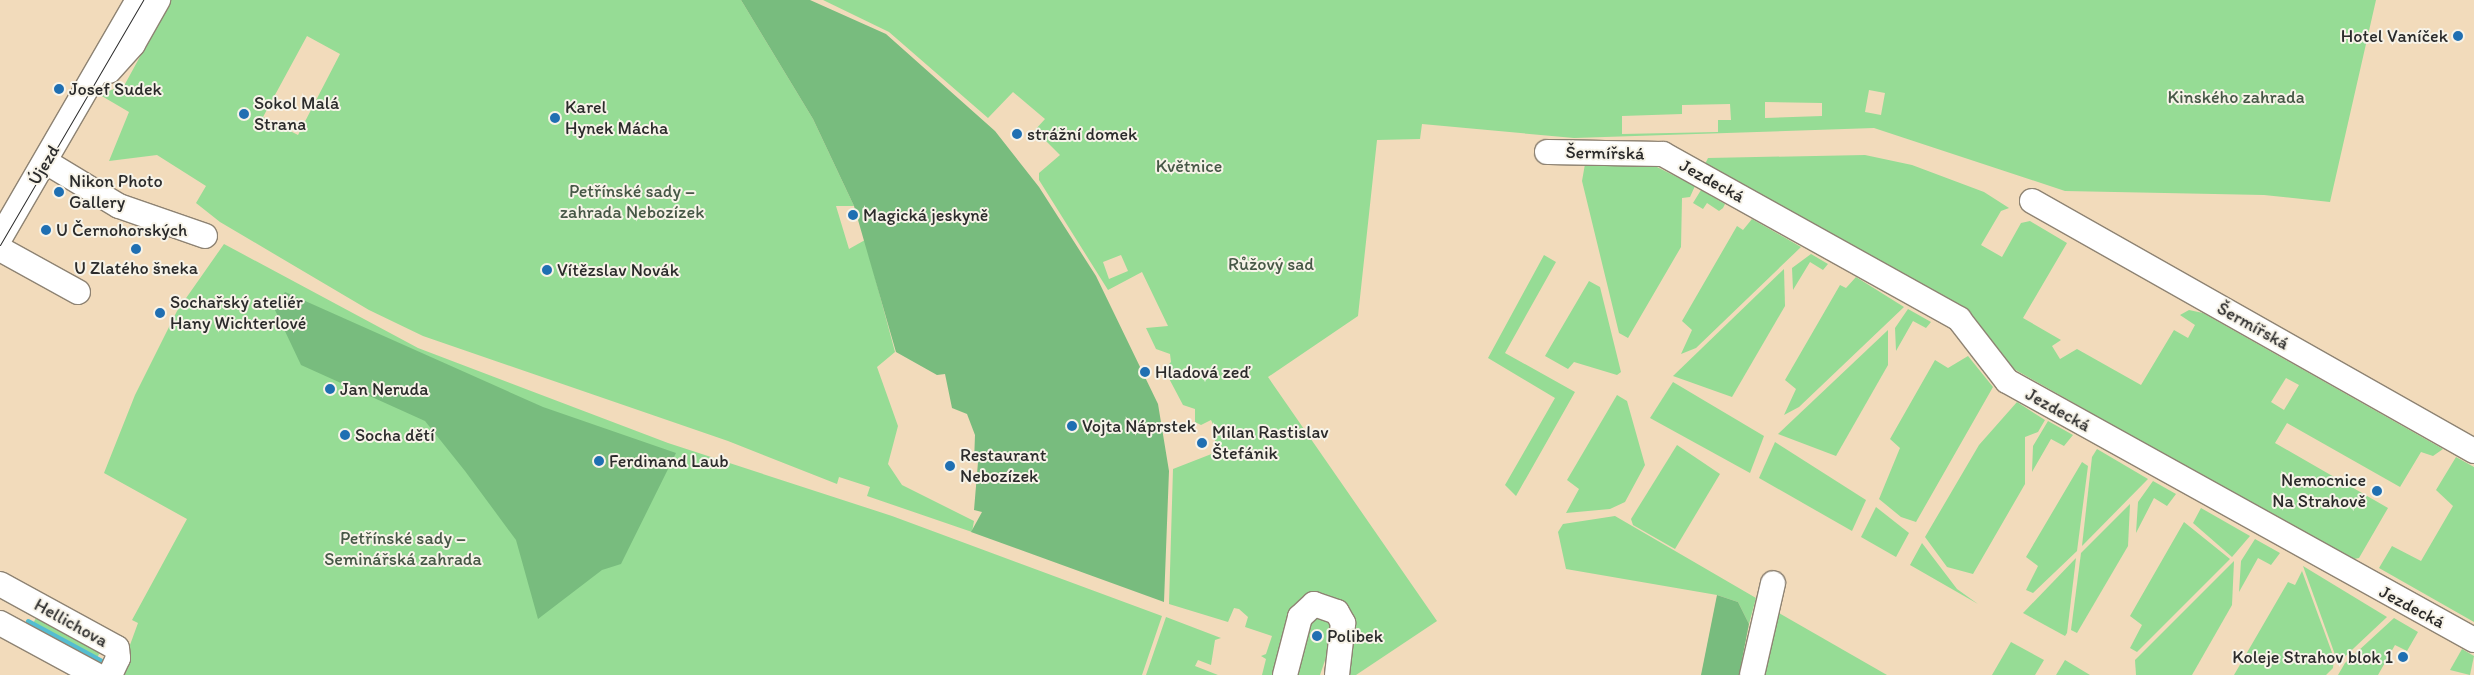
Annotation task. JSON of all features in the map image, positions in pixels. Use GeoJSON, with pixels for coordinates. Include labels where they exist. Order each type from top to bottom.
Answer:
{"type":"FeatureCollection","features":[{"type":"Feature","properties":{"kind":"street","name":"Újezd"},"geometry":{"type":"LineString","coordinates":[[1,238],[138,0]]}},
{"type":"Feature","properties":{"kind":"street","name":"Újezd"},"geometry":{"type":"LineString","coordinates":[[87,91],[133,44],[158,0]]}},
{"type":"Feature","properties":{"kind":"street","name":"Šermířská"},"geometry":{"type":"LineString","coordinates":[[1547,152],[1663,154]]}},
{"type":"Feature","properties":{"kind":"street","name":"Jezdecká"},"geometry":{"type":"LineString","coordinates":[[1663,154],[1959,319],[2007,381],[2474,640]]}},
{"type":"Feature","properties":{"kind":"street"},"geometry":{"type":"LineString","coordinates":[[46,162],[119,206],[205,236]]}},
{"type":"Feature","properties":{"kind":"street","name":"Šermířská"},"geometry":{"type":"LineString","coordinates":[[2032,201],[2474,451]]}},
{"type":"Feature","properties":{"kind":"street"},"geometry":{"type":"LineString","coordinates":[[1,238],[78,292]]}},
{"type":"Feature","properties":{"kind":"street"},"geometry":{"type":"LineString","coordinates":[[1752,675],[1773,583]]}},
{"type":"Feature","properties":{"kind":"street","name":"Hellichova"},"geometry":{"type":"LineString","coordinates":[[0,584],[117,648],[118,658],[110,675]]}},
{"type":"Feature","properties":{"kind":"street"},"geometry":{"type":"LineString","coordinates":[[1285,675],[1300,617],[1314,604],[1337,612],[1343,623],[1337,675]]}},
{"type":"Feature","properties":{"kind":"street","name":"Hellichova"},"geometry":{"type":"LineString","coordinates":[[0,623],[96,675]]}},
{"type":"Feature","properties":{"kind":"green space","name":"Petřínské sady – zahrada Nebozízek"},"geometry":{"type":"Polygon","coordinates":[[[171,0],[741,0],[813,119],[854,206],[836,206],[849,249],[865,240],[895,352],[877,367],[898,426],[888,464],[902,485],[974,521],[972,532],[867,496],[870,487],[839,477],[837,484],[728,441],[423,336],[369,310],[220,222],[196,203],[206,186],[157,155],[109,161],[129,112],[100,95],[125,84],[171,0]],[[307,36],[263,117],[298,135],[340,54],[307,36]]]}},
{"type":"Feature","properties":{"kind":"green space"},"geometry":{"type":"Polygon","coordinates":[[[741,0],[810,0],[886,34],[995,131],[1039,187],[1096,276],[1158,404],[1169,471],[1164,602],[971,532],[982,512],[974,510],[978,462],[974,462],[975,435],[967,414],[952,408],[945,374],[937,375],[896,352],[854,206],[813,119],[741,0]]]}},
{"type":"Feature","properties":{"kind":"green space","name":"Kinského zahrada"},"geometry":{"type":"Polygon","coordinates":[[[823,0],[2376,0],[2330,202],[2264,195],[2065,191],[1874,128],[1574,138],[1422,124],[1420,139],[1377,140],[1358,316],[1268,377],[1437,621],[1356,675],[1343,675],[1327,599],[1277,675],[1262,675],[1266,659],[1261,656],[1266,654],[1272,636],[1245,627],[1248,617],[1239,609],[1234,608],[1228,622],[1169,604],[1173,469],[1214,453],[1216,430],[1211,420],[1201,425],[1195,422],[1195,409],[1183,405],[1164,369],[1171,362],[1170,354],[1156,349],[1146,328],[1168,326],[1142,272],[1108,290],[1039,180],[1039,173],[1060,155],[1035,130],[1045,119],[1013,92],[988,118],[889,32],[823,0]],[[1869,90],[1865,112],[1881,115],[1885,93],[1869,90]],[[1765,102],[1765,118],[1822,116],[1822,103],[1765,102]],[[1730,104],[1682,105],[1682,114],[1622,116],[1622,134],[1718,132],[1718,120],[1731,120],[1730,104]],[[1121,255],[1103,262],[1109,279],[1128,271],[1121,255]]]}},
{"type":"Feature","properties":{"kind":"green space"},"geometry":{"type":"Polygon","coordinates":[[[1865,155],[1912,165],[1984,192],[2009,208],[2001,211],[1981,245],[2002,257],[2021,223],[2030,221],[2067,243],[2023,318],[2061,340],[2052,346],[2060,359],[2077,349],[2141,385],[2174,330],[2188,338],[2195,325],[2180,315],[2189,310],[2203,313],[2443,449],[2433,456],[2421,452],[2400,487],[2287,423],[2275,443],[2388,508],[2359,558],[2349,560],[2007,365],[1705,164],[1708,158],[1865,155]],[[2286,378],[2271,402],[2284,410],[2299,385],[2286,378]]]}},
{"type":"Feature","properties":{"kind":"green space"},"geometry":{"type":"Polygon","coordinates":[[[1585,164],[1651,164],[1695,186],[1690,197],[1682,198],[1681,247],[1628,338],[1619,333],[1582,181],[1585,164]]]}},
{"type":"Feature","properties":{"kind":"green space"},"geometry":{"type":"Polygon","coordinates":[[[1701,190],[1725,204],[1723,208],[1719,211],[1707,203],[1703,209],[1693,203],[1701,190]]]}},
{"type":"Feature","properties":{"kind":"green space"},"geometry":{"type":"Polygon","coordinates":[[[1752,219],[1801,247],[1696,348],[1681,354],[1692,330],[1682,321],[1737,226],[1743,230],[1752,219]]]}},
{"type":"Feature","properties":{"kind":"green space","name":"Petřínské sady – Seminářská zahrada"},"geometry":{"type":"Polygon","coordinates":[[[224,244],[418,348],[668,443],[892,516],[1162,616],[1142,675],[119,675],[138,623],[132,620],[187,519],[104,473],[135,395],[177,311],[224,244]]]}},
{"type":"Feature","properties":{"kind":"green space"},"geometry":{"type":"Polygon","coordinates":[[[1811,254],[1828,264],[1823,270],[1810,262],[1793,290],[1792,268],[1811,254]]]}},
{"type":"Feature","properties":{"kind":"green space"},"geometry":{"type":"Polygon","coordinates":[[[1544,255],[1556,262],[1505,353],[1575,392],[1516,496],[1505,485],[1555,398],[1488,358],[1544,255]]]}},
{"type":"Feature","properties":{"kind":"green space"},"geometry":{"type":"Polygon","coordinates":[[[1784,269],[1785,306],[1732,397],[1673,376],[1784,269]]]}},
{"type":"Feature","properties":{"kind":"green space"},"geometry":{"type":"Polygon","coordinates":[[[1856,277],[1904,307],[1799,407],[1784,415],[1796,389],[1785,380],[1840,285],[1846,288],[1856,277]]]}},
{"type":"Feature","properties":{"kind":"green space"},"geometry":{"type":"Polygon","coordinates":[[[1589,281],[1600,287],[1621,372],[1617,375],[1574,362],[1568,369],[1545,356],[1589,281]]]}},
{"type":"Feature","properties":{"kind":"green space"},"geometry":{"type":"Polygon","coordinates":[[[285,292],[543,407],[676,453],[621,564],[602,570],[538,619],[516,540],[465,471],[425,421],[301,365],[274,308],[285,292]]]}},
{"type":"Feature","properties":{"kind":"green space"},"geometry":{"type":"Polygon","coordinates":[[[1908,309],[1931,322],[1926,328],[1913,321],[1896,351],[1895,328],[1908,309]]]}},
{"type":"Feature","properties":{"kind":"green space"},"geometry":{"type":"Polygon","coordinates":[[[1888,330],[1888,365],[1836,456],[1778,434],[1888,330]]]}},
{"type":"Feature","properties":{"kind":"green space"},"geometry":{"type":"Polygon","coordinates":[[[1968,356],[1993,387],[1916,522],[1901,517],[1879,499],[1900,448],[1890,439],[1935,360],[1948,368],[1968,356]]]}},
{"type":"Feature","properties":{"kind":"green space"},"geometry":{"type":"Polygon","coordinates":[[[1673,382],[1764,436],[1750,473],[1650,418],[1673,382]]]}},
{"type":"Feature","properties":{"kind":"green space"},"geometry":{"type":"Polygon","coordinates":[[[1617,395],[1627,401],[1645,465],[1625,502],[1610,509],[1566,513],[1579,489],[1567,480],[1617,395]]]}},
{"type":"Feature","properties":{"kind":"green space"},"geometry":{"type":"Polygon","coordinates":[[[2017,402],[2045,420],[2038,432],[2025,437],[2025,484],[1973,574],[1947,567],[1925,537],[1979,445],[2017,402]]]}},
{"type":"Feature","properties":{"kind":"green space"},"geometry":{"type":"Polygon","coordinates":[[[2048,421],[2073,435],[2064,446],[2051,439],[2032,472],[2033,446],[2048,421]]]}},
{"type":"Feature","properties":{"kind":"green space"},"geometry":{"type":"Polygon","coordinates":[[[1775,442],[1866,500],[1852,531],[1759,478],[1775,442]]]}},
{"type":"Feature","properties":{"kind":"green space"},"geometry":{"type":"Polygon","coordinates":[[[1677,445],[1720,474],[1675,549],[1633,525],[1631,519],[1677,445]]]}},
{"type":"Feature","properties":{"kind":"green space"},"geometry":{"type":"Polygon","coordinates":[[[2097,449],[2148,479],[2082,546],[2092,457],[2097,449]]]}},
{"type":"Feature","properties":{"kind":"green space"},"geometry":{"type":"Polygon","coordinates":[[[2456,457],[2474,467],[2474,622],[2379,568],[2392,546],[2421,561],[2453,506],[2436,490],[2456,457]]]}},
{"type":"Feature","properties":{"kind":"green space"},"geometry":{"type":"Polygon","coordinates":[[[2082,462],[2088,466],[2077,551],[2033,593],[2026,590],[2038,566],[2026,557],[2082,462]]]}},
{"type":"Feature","properties":{"kind":"green space"},"geometry":{"type":"Polygon","coordinates":[[[2153,481],[2176,494],[2167,506],[2154,498],[2136,533],[2138,502],[2153,481]]]}},
{"type":"Feature","properties":{"kind":"green space"},"geometry":{"type":"Polygon","coordinates":[[[2130,504],[2128,546],[2077,633],[2071,630],[2081,553],[2130,504]]]}},
{"type":"Feature","properties":{"kind":"green space"},"geometry":{"type":"Polygon","coordinates":[[[1876,507],[1909,533],[1896,557],[1861,537],[1876,507]]]}},
{"type":"Feature","properties":{"kind":"green space"},"geometry":{"type":"Polygon","coordinates":[[[2201,508],[2250,536],[2232,557],[2193,523],[2201,508]]]}},
{"type":"Feature","properties":{"kind":"green space"},"geometry":{"type":"Polygon","coordinates":[[[1615,516],[1756,598],[1749,624],[1738,602],[1717,595],[1566,569],[1558,532],[1563,524],[1615,516]]]}},
{"type":"Feature","properties":{"kind":"green space"},"geometry":{"type":"Polygon","coordinates":[[[2184,522],[2230,559],[2137,652],[2130,648],[2142,625],[2130,616],[2184,522]]]}},
{"type":"Feature","properties":{"kind":"green space"},"geometry":{"type":"Polygon","coordinates":[[[2255,539],[2280,553],[2271,565],[2258,558],[2239,592],[2241,561],[2255,539]]]}},
{"type":"Feature","properties":{"kind":"green space"},"geometry":{"type":"Polygon","coordinates":[[[1922,543],[1957,589],[1978,604],[1910,565],[1922,543]]]}},
{"type":"Feature","properties":{"kind":"green space"},"geometry":{"type":"Polygon","coordinates":[[[2076,558],[2067,633],[2065,636],[2023,613],[2076,558]]]}},
{"type":"Feature","properties":{"kind":"green space"},"geometry":{"type":"Polygon","coordinates":[[[2234,561],[2232,605],[2192,675],[2136,675],[2135,660],[2234,561]]]}},
{"type":"Feature","properties":{"kind":"green space"},"geometry":{"type":"Polygon","coordinates":[[[2303,566],[2387,617],[2338,663],[2303,566]]]}},
{"type":"Feature","properties":{"kind":"green space"},"geometry":{"type":"Polygon","coordinates":[[[2302,571],[2334,658],[2333,668],[2326,675],[2234,675],[2288,582],[2295,585],[2302,571]]]}},
{"type":"Feature","properties":{"kind":"green space"},"geometry":{"type":"Polygon","coordinates":[[[1717,595],[1738,602],[1749,624],[1739,675],[1701,675],[1717,595]]]}},
{"type":"Feature","properties":{"kind":"green space"},"geometry":{"type":"Polygon","coordinates":[[[40,611],[104,645],[91,669],[27,634],[40,611]]]}},
{"type":"Feature","properties":{"kind":"green space"},"geometry":{"type":"Polygon","coordinates":[[[1322,612],[1335,631],[1320,675],[1294,675],[1307,620],[1322,612]]]}},
{"type":"Feature","properties":{"kind":"green space"},"geometry":{"type":"Polygon","coordinates":[[[1777,612],[1887,675],[1763,675],[1777,612]]]}},
{"type":"Feature","properties":{"kind":"green space"},"geometry":{"type":"Polygon","coordinates":[[[1166,617],[1221,638],[1215,640],[1211,665],[1198,660],[1195,666],[1218,675],[1146,675],[1166,617]]]}},
{"type":"Feature","properties":{"kind":"green space"},"geometry":{"type":"Polygon","coordinates":[[[2394,618],[2418,632],[2407,651],[2395,645],[2378,675],[2338,675],[2345,663],[2394,618]]]}},
{"type":"Feature","properties":{"kind":"green space"},"geometry":{"type":"Polygon","coordinates":[[[2011,642],[2044,660],[2035,675],[1992,675],[2011,642]]]}},
{"type":"Feature","properties":{"kind":"green space"},"geometry":{"type":"Polygon","coordinates":[[[2462,649],[2474,656],[2470,675],[2450,670],[2462,649]]]}},
{"type":"Feature","properties":{"kind":"green space"},"geometry":{"type":"Polygon","coordinates":[[[2065,660],[2090,675],[2056,675],[2065,660]]]}},
{"type":"Feature","properties":{"kind":"waterway"},"geometry":{"type":"LineString","coordinates":[[28,621],[102,661]]}},
{"type":"Feature","properties":{"kind":"tram line"},"geometry":{"type":"LineString","coordinates":[[0,245],[143,0]]}},
{"type":"Feature","properties":{"kind":"place","name":"Hotel Vaníček"},"geometry":{"type":"Point","coordinates":[2458,36]}},
{"type":"Feature","properties":{"kind":"place","name":"Josef Sudek"},"geometry":{"type":"Point","coordinates":[59,89]}},
{"type":"Feature","properties":{"kind":"place","name":"Sokol Malá Strana"},"geometry":{"type":"Point","coordinates":[244,114]}},
{"type":"Feature","properties":{"kind":"place","name":"Karel Hynek Mácha"},"geometry":{"type":"Point","coordinates":[555,118]}},
{"type":"Feature","properties":{"kind":"place","name":"strážní domek"},"geometry":{"type":"Point","coordinates":[1017,134]}},
{"type":"Feature","properties":{"kind":"place","name":"Nikon Photo Gallery"},"geometry":{"type":"Point","coordinates":[59,192]}},
{"type":"Feature","properties":{"kind":"place","name":"Magická jeskyně"},"geometry":{"type":"Point","coordinates":[853,215]}},
{"type":"Feature","properties":{"kind":"place","name":"U Černohorských"},"geometry":{"type":"Point","coordinates":[46,230]}},
{"type":"Feature","properties":{"kind":"place","name":"U Zlatého šneka"},"geometry":{"type":"Point","coordinates":[136,249]}},
{"type":"Feature","properties":{"kind":"place","name":"Vítězslav Novák"},"geometry":{"type":"Point","coordinates":[547,270]}},
{"type":"Feature","properties":{"kind":"place","name":"Sochařský ateliér Hany Wichterlové"},"geometry":{"type":"Point","coordinates":[160,313]}},
{"type":"Feature","properties":{"kind":"place","name":"Hladová zeď"},"geometry":{"type":"Point","coordinates":[1145,372]}},
{"type":"Feature","properties":{"kind":"place","name":"Jan Neruda"},"geometry":{"type":"Point","coordinates":[330,389]}},
{"type":"Feature","properties":{"kind":"place","name":"Vojta Náprstek"},"geometry":{"type":"Point","coordinates":[1072,426]}},
{"type":"Feature","properties":{"kind":"place","name":"Socha dětí"},"geometry":{"type":"Point","coordinates":[345,435]}},
{"type":"Feature","properties":{"kind":"place","name":"Milan Rastislav Štefánik"},"geometry":{"type":"Point","coordinates":[1202,443]}},
{"type":"Feature","properties":{"kind":"place","name":"Ferdinand Laub"},"geometry":{"type":"Point","coordinates":[599,461]}},
{"type":"Feature","properties":{"kind":"place","name":"Restaurant Nebozízek"},"geometry":{"type":"Point","coordinates":[950,466]}},
{"type":"Feature","properties":{"kind":"place","name":"Nemocnice Na Strahově"},"geometry":{"type":"Point","coordinates":[2377,491]}},
{"type":"Feature","properties":{"kind":"place","name":"Polibek"},"geometry":{"type":"Point","coordinates":[1317,636]}},
{"type":"Feature","properties":{"kind":"place","name":"Koleje Strahov blok 1"},"geometry":{"type":"Point","coordinates":[2403,657]}},
{"type":"Feature","properties":{"kind":"park label","name":"Květnice"},"geometry":{"type":"Point","coordinates":[1189,166]}},
{"type":"Feature","properties":{"kind":"park label","name":"Růžový sad"},"geometry":{"type":"Point","coordinates":[1271,264]}}]}
